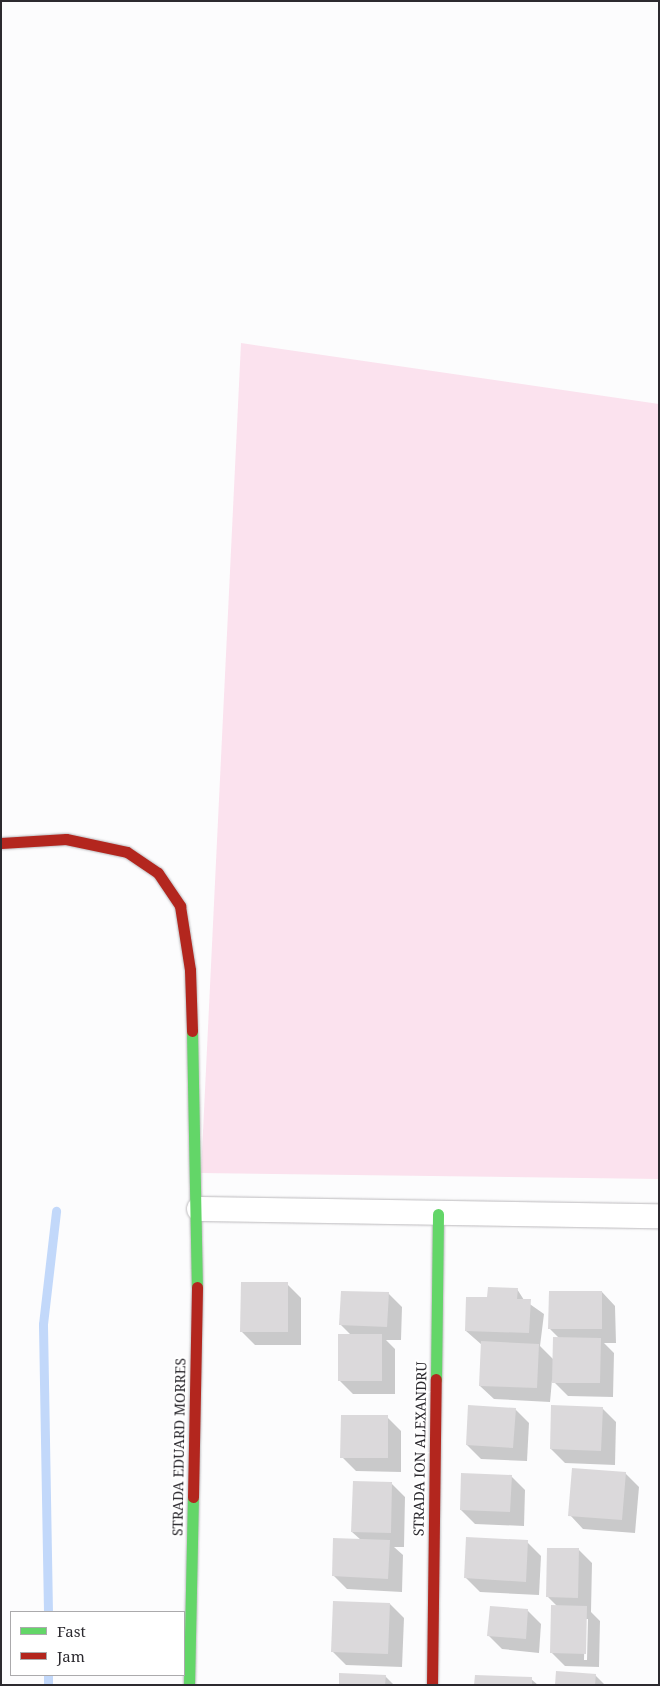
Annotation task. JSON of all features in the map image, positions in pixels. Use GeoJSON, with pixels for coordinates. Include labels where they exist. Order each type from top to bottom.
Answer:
{"type":"FeatureCollection","features":[{"type":"Feature","properties":{"kind":"street","name":"STRADA EDUARD MORRES"},"geometry":{"type":"LineString","coordinates":[[1,843],[66,839],[127,852],[158,873],[180,906],[190,970],[199,1209],[189,1685]]}},
{"type":"Feature","properties":{"kind":"street"},"geometry":{"type":"LineString","coordinates":[[199,1209],[659,1216]]}},
{"type":"Feature","properties":{"kind":"street","name":"STRADA ION ALEXANDRU"},"geometry":{"type":"LineString","coordinates":[[432,1685],[438,1214]]}},
{"type":"Feature","properties":{"kind":"shaded area"},"geometry":{"type":"Polygon","coordinates":[[[241,343],[659,404],[659,1179],[201,1173],[241,343]]]}},
{"type":"Feature","properties":{"kind":"building"},"geometry":{"type":"Polygon","coordinates":[[[241,1282],[288,1282],[288,1332],[240,1332],[241,1282]]]}},
{"type":"Feature","properties":{"kind":"building"},"geometry":{"type":"Polygon","coordinates":[[[488,1287],[518,1288],[517,1299],[531,1299],[529,1333],[465,1331],[466,1297],[487,1297],[488,1287]]]}},
{"type":"Feature","properties":{"kind":"building"},"geometry":{"type":"Polygon","coordinates":[[[341,1291],[389,1292],[387,1327],[339,1325],[341,1291]]]}},
{"type":"Feature","properties":{"kind":"building"},"geometry":{"type":"Polygon","coordinates":[[[549,1291],[602,1291],[602,1329],[548,1329],[549,1291]]]}},
{"type":"Feature","properties":{"kind":"building"},"geometry":{"type":"Polygon","coordinates":[[[338,1334],[382,1334],[382,1381],[338,1381],[338,1334]]]}},
{"type":"Feature","properties":{"kind":"building"},"geometry":{"type":"Polygon","coordinates":[[[553,1337],[601,1338],[600,1383],[552,1383],[553,1337]]]}},
{"type":"Feature","properties":{"kind":"building"},"geometry":{"type":"Polygon","coordinates":[[[481,1341],[539,1344],[537,1388],[479,1386],[481,1341]]]}},
{"type":"Feature","properties":{"kind":"building"},"geometry":{"type":"Polygon","coordinates":[[[468,1405],[516,1408],[513,1448],[466,1445],[468,1405]]]}},
{"type":"Feature","properties":{"kind":"building"},"geometry":{"type":"Polygon","coordinates":[[[551,1405],[603,1407],[601,1451],[550,1449],[551,1405]]]}},
{"type":"Feature","properties":{"kind":"building"},"geometry":{"type":"Polygon","coordinates":[[[341,1415],[388,1415],[388,1458],[340,1458],[341,1415]]]}},
{"type":"Feature","properties":{"kind":"building"},"geometry":{"type":"Polygon","coordinates":[[[572,1468],[626,1472],[622,1520],[568,1516],[572,1468]]]}},
{"type":"Feature","properties":{"kind":"building"},"geometry":{"type":"Polygon","coordinates":[[[461,1473],[512,1475],[510,1512],[460,1510],[461,1473]]]}},
{"type":"Feature","properties":{"kind":"building"},"geometry":{"type":"Polygon","coordinates":[[[353,1481],[392,1482],[391,1533],[351,1532],[353,1481]]]}},
{"type":"Feature","properties":{"kind":"building"},"geometry":{"type":"Polygon","coordinates":[[[466,1537],[528,1540],[526,1582],[464,1578],[466,1537]]]}},
{"type":"Feature","properties":{"kind":"building"},"geometry":{"type":"Polygon","coordinates":[[[333,1538],[390,1540],[388,1579],[332,1576],[333,1538]]]}},
{"type":"Feature","properties":{"kind":"building"},"geometry":{"type":"Polygon","coordinates":[[[547,1548],[579,1548],[578,1598],[546,1597],[547,1548]]]}},
{"type":"Feature","properties":{"kind":"building"},"geometry":{"type":"Polygon","coordinates":[[[333,1601],[390,1603],[388,1654],[331,1652],[333,1601]]]}},
{"type":"Feature","properties":{"kind":"building"},"geometry":{"type":"Polygon","coordinates":[[[551,1605],[587,1606],[586,1654],[550,1653],[551,1605]]]}},
{"type":"Feature","properties":{"kind":"building"},"geometry":{"type":"Polygon","coordinates":[[[490,1606],[528,1609],[526,1639],[487,1636],[490,1606]]]}},
{"type":"Feature","properties":{"kind":"building"},"geometry":{"type":"Polygon","coordinates":[[[556,1671],[596,1674],[595,1685],[555,1685],[556,1671]]]}},
{"type":"Feature","properties":{"kind":"building"},"geometry":{"type":"Polygon","coordinates":[[[339,1673],[386,1675],[385,1685],[339,1685],[339,1673]]]}},
{"type":"Feature","properties":{"kind":"building"},"geometry":{"type":"Polygon","coordinates":[[[475,1675],[532,1677],[532,1685],[474,1685],[475,1675]]]}},
{"type":"Feature","properties":{"kind":"waterway"},"geometry":{"type":"LineString","coordinates":[[48,1611],[43,1324],[56,1211]]}},
{"type":"Feature","properties":{"kind":"waterway"},"geometry":{"type":"LineString","coordinates":[[48,1676],[48,1685]]}},
{"type":"Feature","properties":{"kind":"traffic: fast"},"geometry":{"type":"LineString","coordinates":[[192,1031],[197,1287]]}},
{"type":"Feature","properties":{"kind":"traffic: fast"},"geometry":{"type":"LineString","coordinates":[[436,1379],[438,1214]]}},
{"type":"Feature","properties":{"kind":"traffic: fast"},"geometry":{"type":"LineString","coordinates":[[189,1685],[193,1497]]}},
{"type":"Feature","properties":{"kind":"traffic: jam"},"geometry":{"type":"LineString","coordinates":[[1,843],[66,839],[127,852],[158,873],[180,906],[190,970],[192,1031]]}},
{"type":"Feature","properties":{"kind":"traffic: jam"},"geometry":{"type":"LineString","coordinates":[[193,1497],[197,1287]]}},
{"type":"Feature","properties":{"kind":"traffic: jam"},"geometry":{"type":"LineString","coordinates":[[432,1685],[436,1379]]}}]}
